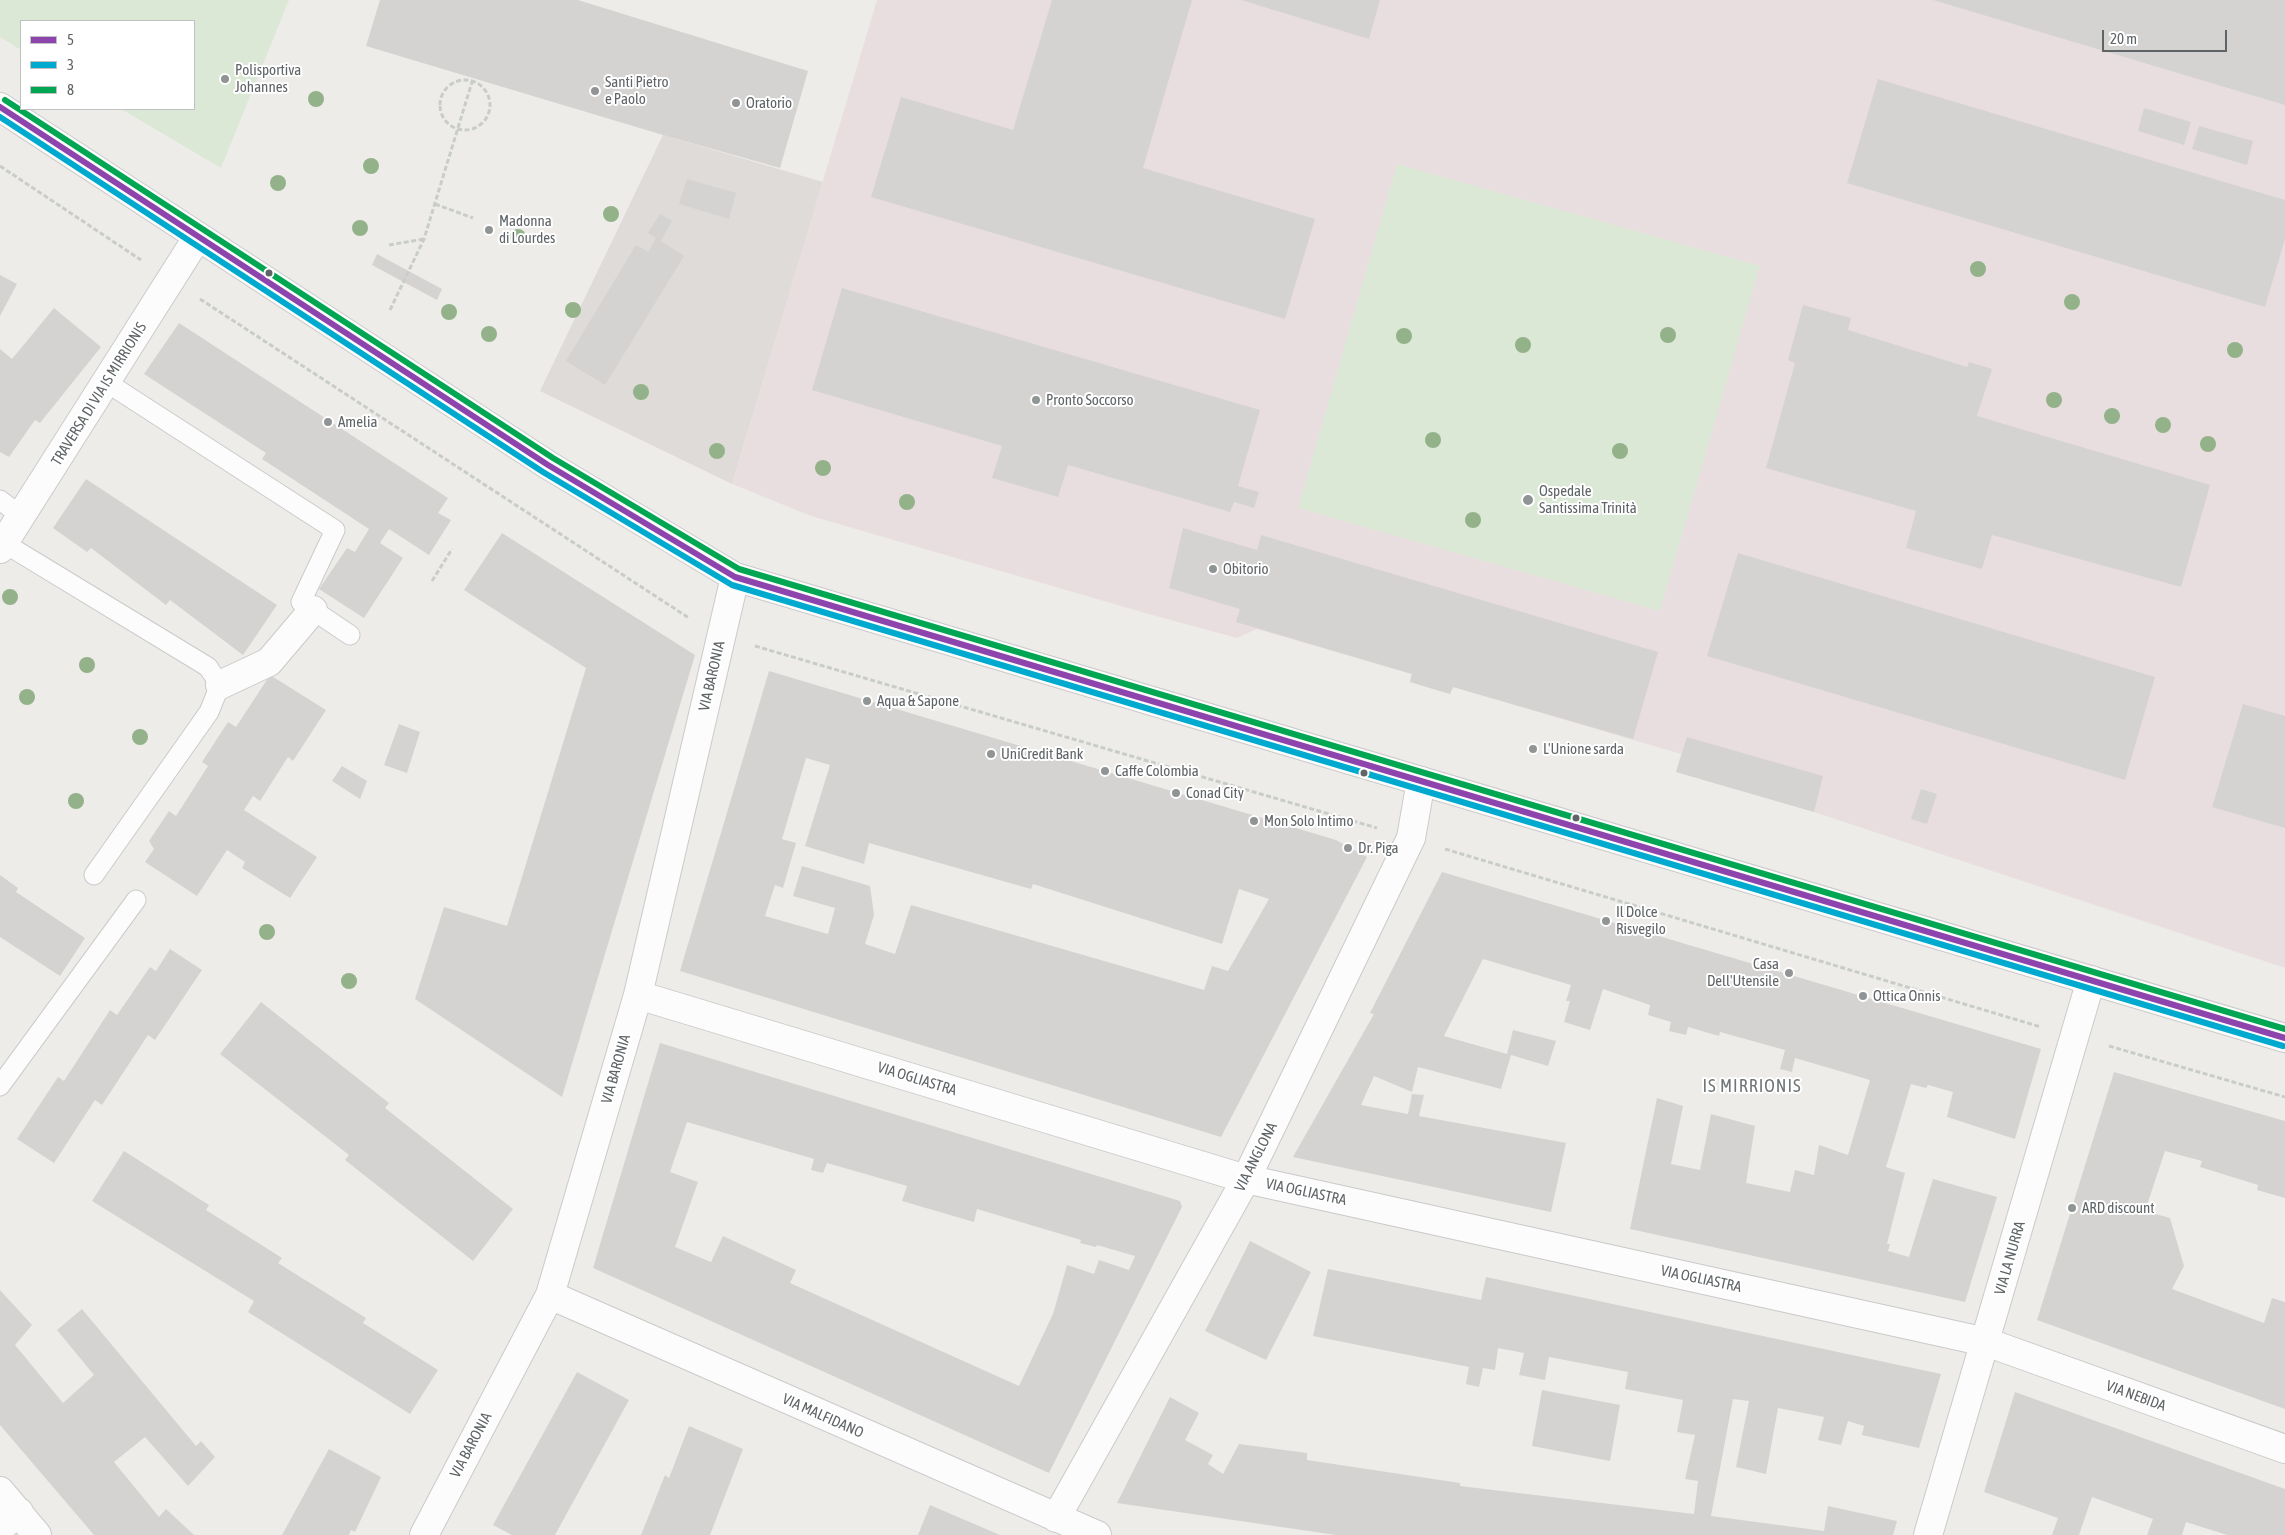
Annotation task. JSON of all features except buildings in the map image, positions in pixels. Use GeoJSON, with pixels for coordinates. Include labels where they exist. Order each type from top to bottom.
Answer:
{"type":"FeatureCollection","features":[{"type":"Feature","properties":{"kind":"street"},"geometry":{"type":"LineString","coordinates":[[0,107],[548,465],[735,577],[2285,1038]]}},
{"type":"Feature","properties":{"kind":"street","name":"TRAVERSA DI VIA IS MIRRIONIS"},"geometry":{"type":"LineString","coordinates":[[2,546],[11,508],[106,382],[198,238]]}},
{"type":"Feature","properties":{"kind":"street","name":"VIA BARONIA"},"geometry":{"type":"LineString","coordinates":[[424,1535],[550,1295],[638,995],[735,577]]}},
{"type":"Feature","properties":{"kind":"street"},"geometry":{"type":"LineString","coordinates":[[220,685],[269,662],[314,610]]}},
{"type":"Feature","properties":{"kind":"street","name":"VIA ANGLONA"},"geometry":{"type":"LineString","coordinates":[[1056,1518],[1246,1179],[1411,838],[1421,781]]}},
{"type":"Feature","properties":{"kind":"street","name":"VIA LA NURRA"},"geometry":{"type":"LineString","coordinates":[[1928,1535],[2091,980]]}},
{"type":"Feature","properties":{"kind":"street","name":"VIA OGLIASTRA"},"geometry":{"type":"LineString","coordinates":[[638,995],[1246,1179],[1986,1342]]}},
{"type":"Feature","properties":{"kind":"street","name":"VIA MALFIDANO"},"geometry":{"type":"LineString","coordinates":[[550,1295],[1098,1535]]}},
{"type":"Feature","properties":{"kind":"street","name":"VIA NEBIDA"},"geometry":{"type":"LineString","coordinates":[[1986,1342],[2285,1449]]}},
{"type":"Feature","properties":{"kind":"street"},"geometry":{"type":"LineString","coordinates":[[0,1491],[10,1520],[37,1535]]}},
{"type":"Feature","properties":{"kind":"lane"},"geometry":{"type":"LineString","coordinates":[[106,382],[335,530],[301,602],[350,635]]}},
{"type":"Feature","properties":{"kind":"lane"},"geometry":{"type":"LineString","coordinates":[[2,546],[208,667],[220,685],[209,712],[94,875]]}},
{"type":"Feature","properties":{"kind":"lane"},"geometry":{"type":"LineString","coordinates":[[0,1086],[136,900]]}},
{"type":"Feature","properties":{"kind":"path"},"geometry":{"type":"LineString","coordinates":[[457,81],[472,82],[480,85],[486,92],[489,99],[487,116],[475,128],[458,129],[445,120],[440,106],[441,98],[444,90],[457,81]]}},
{"type":"Feature","properties":{"kind":"path"},"geometry":{"type":"LineString","coordinates":[[390,310],[424,239],[472,82]]}},
{"type":"Feature","properties":{"kind":"path"},"geometry":{"type":"LineString","coordinates":[[435,204],[473,218]]}},
{"type":"Feature","properties":{"kind":"path"},"geometry":{"type":"LineString","coordinates":[[389,245],[424,239]]}},
{"type":"Feature","properties":{"kind":"path"},"geometry":{"type":"LineString","coordinates":[[432,580],[452,549]]}},
{"type":"Feature","properties":{"kind":"shaded area","name":"Ospedale Santissima Trinità"},"geometry":{"type":"Polygon","coordinates":[[[877,0],[2285,0],[2285,968],[1814,812],[1676,772],[1681,754],[1453,687],[1450,694],[1410,682],[1411,674],[1257,629],[1237,638],[1152,615],[811,516],[732,484],[877,0]]]}},
{"type":"Feature","properties":{"kind":"shaded area"},"geometry":{"type":"Polygon","coordinates":[[[663,135],[823,182],[732,484],[540,391],[663,135]]]}},
{"type":"Feature","properties":{"kind":"green space","name":"Polisportiva Johannes"},"geometry":{"type":"Polygon","coordinates":[[[0,0],[289,0],[221,168],[123,110],[195,110],[195,20],[20,20],[20,49],[0,37],[0,0]]]}},
{"type":"Feature","properties":{"kind":"green space"},"geometry":{"type":"Polygon","coordinates":[[[1397,164],[1760,266],[1660,611],[1298,508],[1397,164]]]}},
{"type":"Feature","properties":{"kind":"transit line","name":"8"},"geometry":{"type":"LineString","coordinates":[[5,100],[20,110]]}},
{"type":"Feature","properties":{"kind":"transit line","name":"5"},"geometry":{"type":"LineString","coordinates":[[0,107],[548,465],[735,577],[2285,1038]]}},
{"type":"Feature","properties":{"kind":"transit line","name":"8"},"geometry":{"type":"LineString","coordinates":[[20,110],[553,458],[739,569],[2285,1029]]}},
{"type":"Feature","properties":{"kind":"transit line","name":"3"},"geometry":{"type":"LineString","coordinates":[[0,117],[543,472],[732,585],[2283,1046]]}},
{"type":"Feature","properties":{"kind":"place","name":"Polisportiva Johannes"},"geometry":{"type":"Point","coordinates":[225,79]}},
{"type":"Feature","properties":{"kind":"place","name":"Santi Pietro e Paolo"},"geometry":{"type":"Point","coordinates":[595,91]}},
{"type":"Feature","properties":{"kind":"place","name":"Oratorio"},"geometry":{"type":"Point","coordinates":[736,103]}},
{"type":"Feature","properties":{"kind":"place","name":"Madonna di Lourdes"},"geometry":{"type":"Point","coordinates":[489,230]}},
{"type":"Feature","properties":{"kind":"place","name":"Pronto Soccorso"},"geometry":{"type":"Point","coordinates":[1036,400]}},
{"type":"Feature","properties":{"kind":"place","name":"Amelia"},"geometry":{"type":"Point","coordinates":[328,422]}},
{"type":"Feature","properties":{"kind":"place","name":"Ospedale Santissima Trinità"},"geometry":{"type":"Point","coordinates":[1528,500]}},
{"type":"Feature","properties":{"kind":"place","name":"Obitorio"},"geometry":{"type":"Point","coordinates":[1213,569]}},
{"type":"Feature","properties":{"kind":"place","name":"Aqua & Sapone"},"geometry":{"type":"Point","coordinates":[867,701]}},
{"type":"Feature","properties":{"kind":"place","name":"L'Unione sarda"},"geometry":{"type":"Point","coordinates":[1533,749]}},
{"type":"Feature","properties":{"kind":"place","name":"UniCredit Bank"},"geometry":{"type":"Point","coordinates":[991,754]}},
{"type":"Feature","properties":{"kind":"place","name":"Caffe Colombia"},"geometry":{"type":"Point","coordinates":[1105,771]}},
{"type":"Feature","properties":{"kind":"place","name":"Conad City"},"geometry":{"type":"Point","coordinates":[1176,793]}},
{"type":"Feature","properties":{"kind":"place","name":"Mon Solo Intimo"},"geometry":{"type":"Point","coordinates":[1254,821]}},
{"type":"Feature","properties":{"kind":"place","name":"Dr. Piga"},"geometry":{"type":"Point","coordinates":[1348,848]}},
{"type":"Feature","properties":{"kind":"place","name":"Il Dolce Risvegilo"},"geometry":{"type":"Point","coordinates":[1606,921]}},
{"type":"Feature","properties":{"kind":"place","name":"Casa Dell'Utensile"},"geometry":{"type":"Point","coordinates":[1789,973]}},
{"type":"Feature","properties":{"kind":"place","name":"Ottica Onnis"},"geometry":{"type":"Point","coordinates":[1863,996]}},
{"type":"Feature","properties":{"kind":"place","name":"ARD discount"},"geometry":{"type":"Point","coordinates":[2072,1208]}},
{"type":"Feature","properties":{"kind":"district","name":"IS MIRRIONIS"},"geometry":{"type":"Point","coordinates":[1752,1086]}}]}
